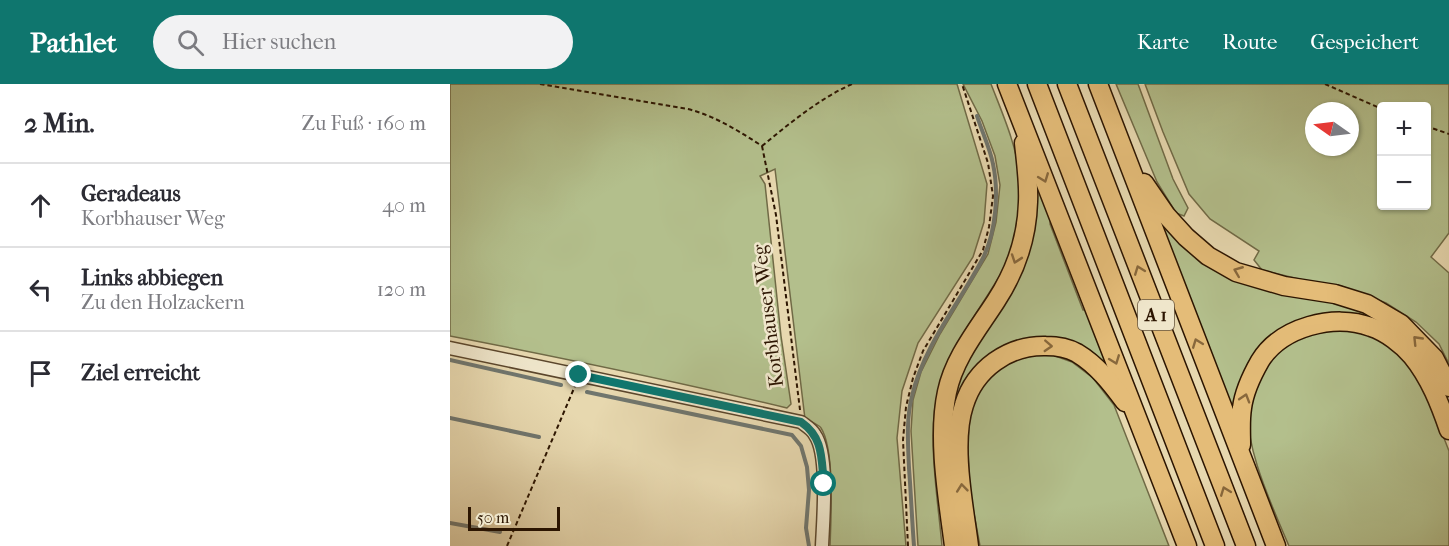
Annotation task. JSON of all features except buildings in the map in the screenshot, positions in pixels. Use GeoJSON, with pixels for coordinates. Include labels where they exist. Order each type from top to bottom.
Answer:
{"type":"FeatureCollection","features":[{"type":"Feature","properties":{"kind":"highway"},"geometry":{"type":"LineString","coordinates":[[1007,84],[1187,546]]}},
{"type":"Feature","properties":{"kind":"highway","name":"A 1"},"geometry":{"type":"LineString","coordinates":[[1037,84],[1215,546]]}},
{"type":"Feature","properties":{"kind":"highway","name":"A 1"},"geometry":{"type":"LineString","coordinates":[[1067,84],[1246,546]]}},
{"type":"Feature","properties":{"kind":"highway"},"geometry":{"type":"LineString","coordinates":[[1098,84],[1276,546]]}},
{"type":"Feature","properties":{"kind":"highway"},"geometry":{"type":"LineString","coordinates":[[954,546],[944,463],[943,437],[947,392],[954,369],[998,298],[1018,258],[1028,202],[1023,123]]}},
{"type":"Feature","properties":{"kind":"highway"},"geometry":{"type":"LineString","coordinates":[[1127,158],[1166,214],[1186,237],[1208,256],[1236,272],[1284,286],[1335,294],[1367,304],[1401,324],[1409,332],[1434,358],[1449,387]]}},
{"type":"Feature","properties":{"kind":"highway"},"geometry":{"type":"LineString","coordinates":[[1241,456],[1242,408],[1251,378],[1261,359],[1278,341],[1305,328],[1327,322],[1347,322],[1372,327],[1395,340],[1412,356],[1433,386],[1449,430]]}},
{"type":"Feature","properties":{"kind":"highway"},"geometry":{"type":"LineString","coordinates":[[969,546],[959,461],[960,425],[963,406],[971,387],[994,362],[1009,352],[1030,347],[1049,346],[1076,352],[1101,372],[1138,420]]}},
{"type":"Feature","properties":{"kind":"lane"},"geometry":{"type":"LineString","coordinates":[[450,348],[801,422],[814,433],[821,452],[824,504],[822,546]]}},
{"type":"Feature","properties":{"kind":"path"},"geometry":{"type":"LineString","coordinates":[[540,84],[704,113],[745,134],[762,146],[793,120],[836,91],[852,84]]}},
{"type":"Feature","properties":{"kind":"path"},"geometry":{"type":"LineString","coordinates":[[908,546],[903,440],[906,407],[913,378],[923,351],[983,250],[993,196],[988,163],[962,84]]}},
{"type":"Feature","properties":{"kind":"path"},"geometry":{"type":"LineString","coordinates":[[1324,84],[1377,107]]}},
{"type":"Feature","properties":{"kind":"path"},"geometry":{"type":"LineString","coordinates":[[1431,128],[1449,134]]}},
{"type":"Feature","properties":{"kind":"path","name":"Korbhauser Weg"},"geometry":{"type":"LineString","coordinates":[[762,146],[776,215],[801,422]]}},
{"type":"Feature","properties":{"kind":"path"},"geometry":{"type":"LineString","coordinates":[[507,546],[579,375]]}},
{"type":"Feature","properties":{"kind":"green space"},"geometry":{"type":"Polygon","coordinates":[[[450,84],[957,84],[987,184],[984,222],[973,257],[918,343],[902,391],[897,438],[906,546],[830,546],[831,485],[828,452],[821,428],[805,419],[775,169],[760,176],[765,184],[781,336],[791,404],[787,408],[619,370],[450,336],[450,84]]]}},
{"type":"Feature","properties":{"kind":"green space"},"geometry":{"type":"Polygon","coordinates":[[[963,84],[991,84],[1016,155],[1021,187],[1020,207],[1014,239],[1004,268],[958,342],[939,388],[933,425],[933,445],[942,546],[918,546],[911,431],[913,400],[921,372],[940,334],[988,254],[996,222],[1000,185],[995,156],[982,121],[963,84]]]}},
{"type":"Feature","properties":{"kind":"green space"},"geometry":{"type":"Polygon","coordinates":[[[1116,84],[1138,84],[1173,179],[1188,208],[1184,216],[1176,213],[1157,182],[1116,84]]]}},
{"type":"Feature","properties":{"kind":"green space"},"geometry":{"type":"Polygon","coordinates":[[[1145,84],[1449,84],[1449,233],[1431,257],[1449,273],[1449,364],[1439,344],[1416,322],[1386,303],[1341,286],[1262,270],[1254,260],[1259,251],[1210,219],[1189,194],[1145,84]]]}},
{"type":"Feature","properties":{"kind":"green space"},"geometry":{"type":"Polygon","coordinates":[[[1033,176],[1051,216],[1050,224],[1083,310],[1087,310],[1113,377],[1097,358],[1005,347],[948,444],[959,371],[1016,279],[1033,176]]]}},
{"type":"Feature","properties":{"kind":"green space"},"geometry":{"type":"Polygon","coordinates":[[[1154,210],[1182,243],[1392,324],[1371,320],[1275,337],[1236,423],[1154,210]]]}},
{"type":"Feature","properties":{"kind":"green space"},"geometry":{"type":"Polygon","coordinates":[[[1340,328],[1359,331],[1386,342],[1405,357],[1425,389],[1449,451],[1449,546],[1289,546],[1267,494],[1254,454],[1248,416],[1249,400],[1252,389],[1261,374],[1290,341],[1304,333],[1340,328]]]}},
{"type":"Feature","properties":{"kind":"green space"},"geometry":{"type":"Polygon","coordinates":[[[1047,353],[1072,362],[1093,378],[1114,405],[1169,546],[980,546],[970,492],[969,417],[979,389],[994,369],[1018,359],[1047,353]]]}},
{"type":"Feature","properties":{"kind":"waterway"},"geometry":{"type":"LineString","coordinates":[[914,546],[908,441],[912,396],[933,342],[983,258],[993,224],[996,199],[995,175],[990,152],[977,116]]}},
{"type":"Feature","properties":{"kind":"waterway"},"geometry":{"type":"LineString","coordinates":[[450,360],[561,385]]}},
{"type":"Feature","properties":{"kind":"waterway"},"geometry":{"type":"LineString","coordinates":[[587,392],[792,435],[801,446],[807,467],[809,490],[806,528],[809,546]]}},
{"type":"Feature","properties":{"kind":"waterway"},"geometry":{"type":"LineString","coordinates":[[450,418],[539,437]]}},
{"type":"Feature","properties":{"kind":"waterway"},"geometry":{"type":"LineString","coordinates":[[450,523],[500,532]]}},
{"type":"Feature","properties":{"kind":"route"},"geometry":{"type":"LineString","coordinates":[[579,375],[801,422],[814,433],[819,442],[824,484]]}}]}
